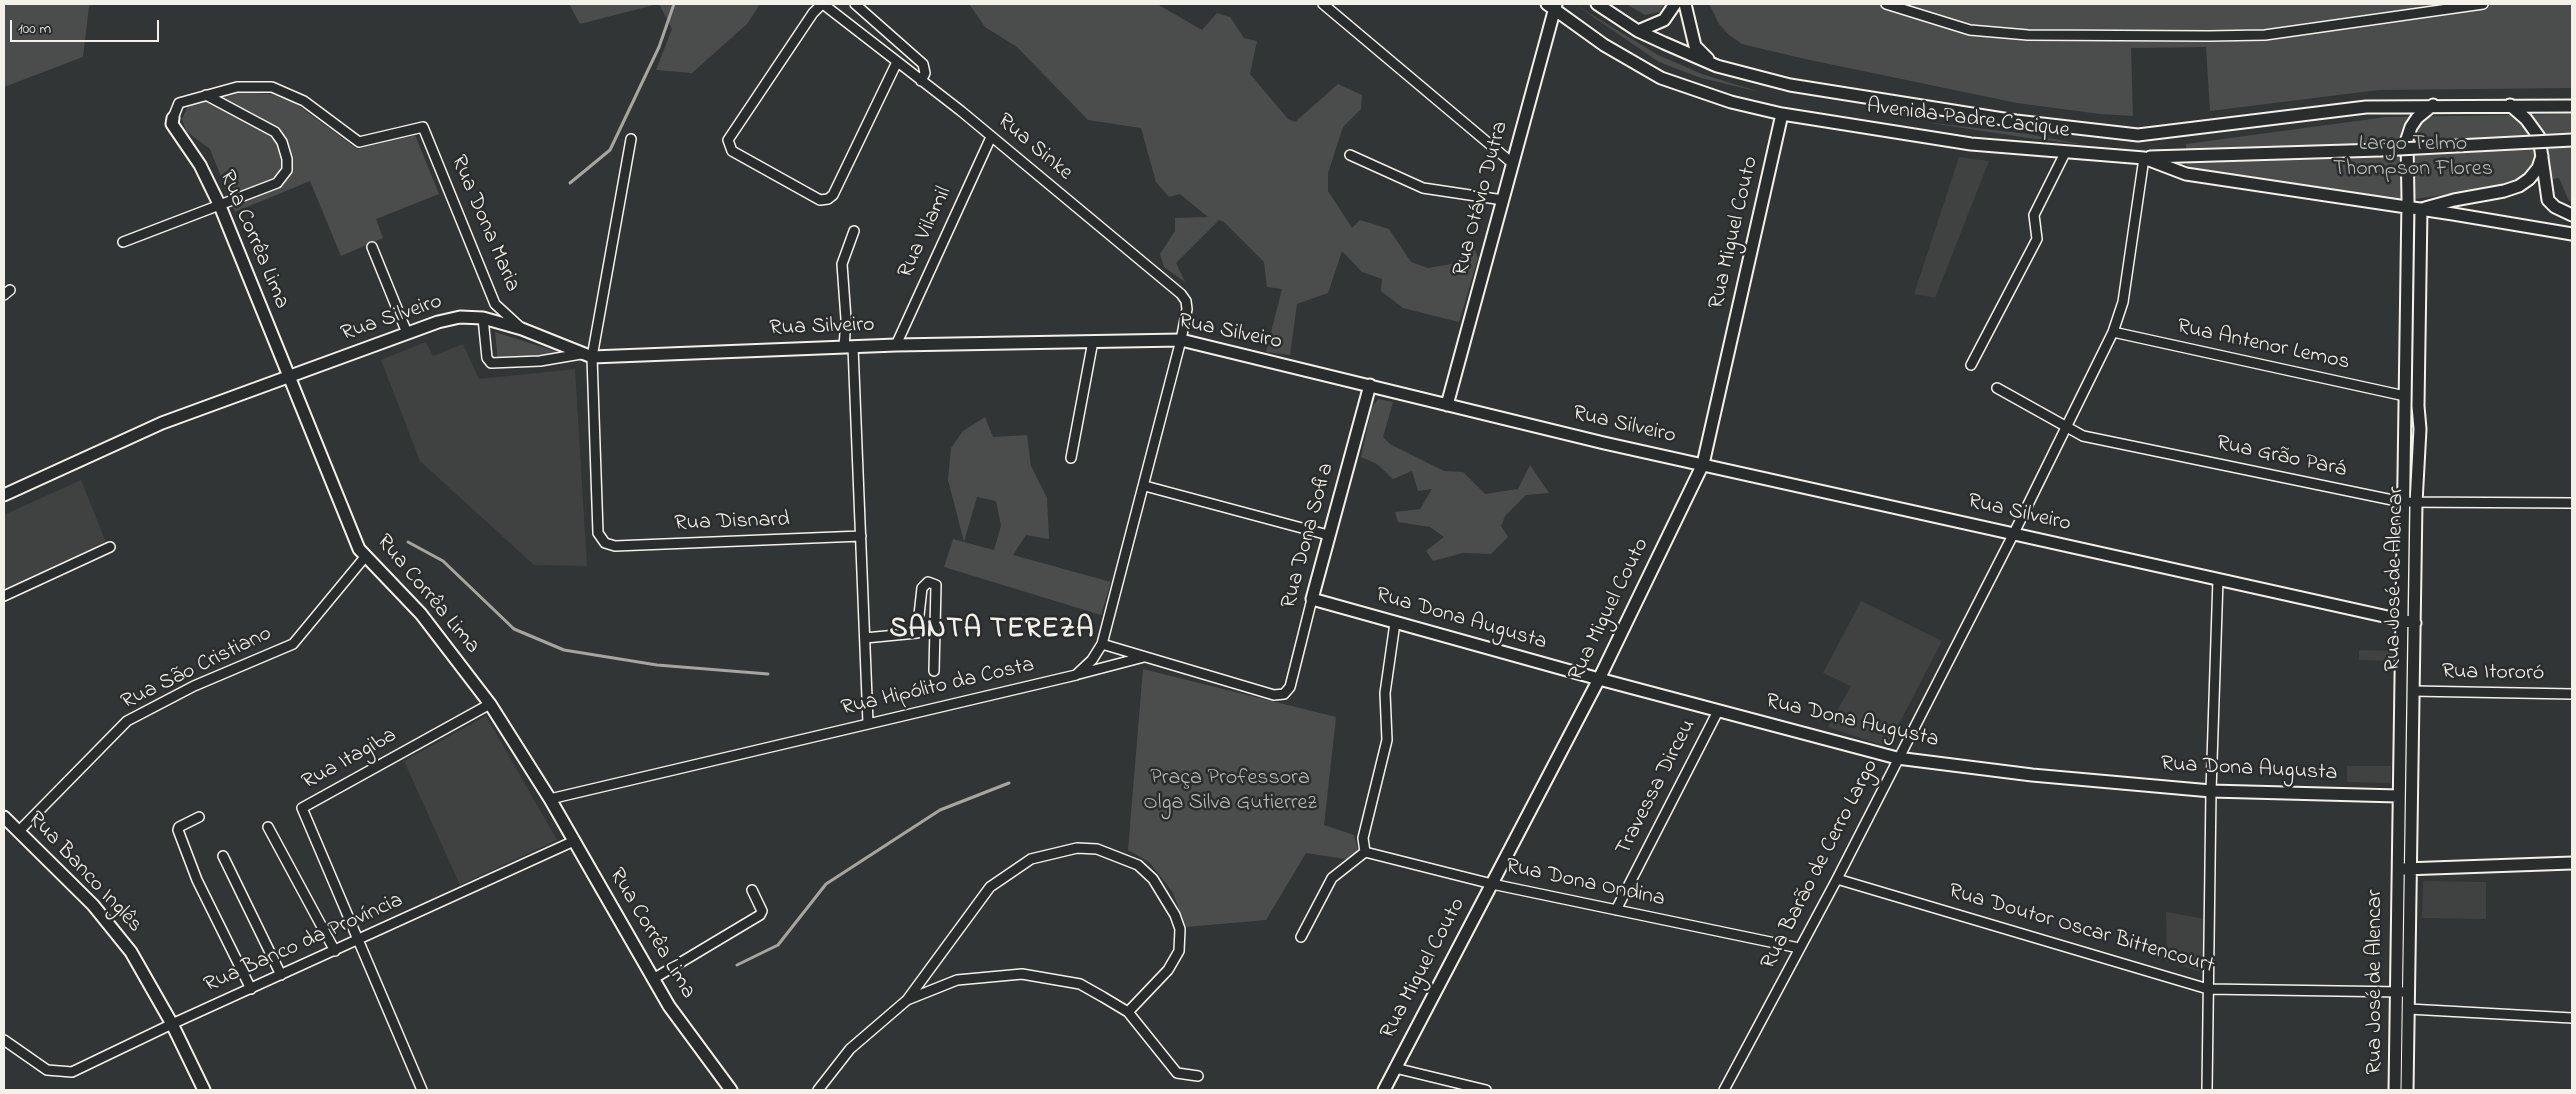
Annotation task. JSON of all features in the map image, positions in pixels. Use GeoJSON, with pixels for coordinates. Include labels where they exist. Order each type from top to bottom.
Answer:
{"type":"FeatureCollection","features":[{"type":"Feature","properties":{"kind":"street","name":"Rua Sinke"},"geometry":{"type":"LineString","coordinates":[[823,4],[991,137],[1181,294],[1186,301],[1187,309],[1181,340]]}},
{"type":"Feature","properties":{"kind":"street"},"geometry":{"type":"LineString","coordinates":[[823,4],[813,13],[728,140],[732,150],[820,200],[828,199],[833,195],[897,62]]}},
{"type":"Feature","properties":{"kind":"street"},"geometry":{"type":"LineString","coordinates":[[855,4],[923,64],[925,73],[921,81]]}},
{"type":"Feature","properties":{"kind":"street"},"geometry":{"type":"LineString","coordinates":[[1323,4],[1512,163]]}},
{"type":"Feature","properties":{"kind":"street","name":"Avenida Padre Cacique"},"geometry":{"type":"LineString","coordinates":[[1597,4],[1638,30],[1717,66],[1790,85],[2016,121],[2138,135],[2366,106],[2572,106]]}},
{"type":"Feature","properties":{"kind":"street"},"geometry":{"type":"LineString","coordinates":[[1638,30],[1664,20],[1675,4]]}},
{"type":"Feature","properties":{"kind":"street"},"geometry":{"type":"LineString","coordinates":[[1685,4],[1695,46],[1717,66]]}},
{"type":"Feature","properties":{"kind":"street"},"geometry":{"type":"LineString","coordinates":[[1886,4],[1970,30],[2028,35],[2215,36],[2265,35],[2483,4]]}},
{"type":"Feature","properties":{"kind":"street","name":"Rua Otávio Dutra"},"geometry":{"type":"LineString","coordinates":[[1447,405],[1552,6]]}},
{"type":"Feature","properties":{"kind":"street","name":"Avenida Padre Cacique"},"geometry":{"type":"LineString","coordinates":[[1552,6],[1604,44],[1661,78],[1731,102],[1782,114],[1964,143],[2065,153],[2144,158],[2186,174],[2421,209],[2572,234]]}},
{"type":"Feature","properties":{"kind":"street","name":"Rua Dona Maria"},"geometry":{"type":"LineString","coordinates":[[206,95],[237,88],[272,87],[304,100],[359,142],[423,127],[496,304],[522,329]]}},
{"type":"Feature","properties":{"kind":"street"},"geometry":{"type":"LineString","coordinates":[[124,242],[277,183],[287,170],[287,159],[282,142],[275,132],[206,95],[179,103],[173,118]]}},
{"type":"Feature","properties":{"kind":"street"},"geometry":{"type":"LineString","coordinates":[[2510,105],[2534,127],[2541,145],[2548,200],[2554,207],[2572,215]]}},
{"type":"Feature","properties":{"kind":"street","name":"Rua José de Alencar"},"geometry":{"type":"LineString","coordinates":[[2395,1090],[2400,620],[2408,207],[2407,139],[2410,127],[2417,118],[2433,106]]}},
{"type":"Feature","properties":{"kind":"street","name":"Rua Miguel Couto"},"geometry":{"type":"LineString","coordinates":[[1384,1090],[1600,679],[1703,464],[1782,114]]}},
{"type":"Feature","properties":{"kind":"street","name":"Rua Corrêa Lima"},"geometry":{"type":"LineString","coordinates":[[173,118],[172,124],[200,165],[220,206],[288,376],[364,557],[421,614],[490,704],[550,799],[668,1006],[732,1090]]}},
{"type":"Feature","properties":{"kind":"street","name":"Rua Vilamil"},"geometry":{"type":"LineString","coordinates":[[896,345],[991,137]]}},
{"type":"Feature","properties":{"kind":"street"},"geometry":{"type":"LineString","coordinates":[[483,318],[487,358],[491,363],[540,361],[586,355],[631,139]]}},
{"type":"Feature","properties":{"kind":"street"},"geometry":{"type":"LineString","coordinates":[[2144,158],[2380,150],[2572,140]]}},
{"type":"Feature","properties":{"kind":"street"},"geometry":{"type":"LineString","coordinates":[[1971,365],[2037,239],[2034,215],[2065,153]]}},
{"type":"Feature","properties":{"kind":"street"},"geometry":{"type":"LineString","coordinates":[[1350,155],[1423,188],[1502,200]]}},
{"type":"Feature","properties":{"kind":"street"},"geometry":{"type":"LineString","coordinates":[[2421,209],[2519,186],[2529,179],[2538,168],[2542,156]]}},
{"type":"Feature","properties":{"kind":"street","name":"Rua Barão de Cerro Largo"},"geometry":{"type":"LineString","coordinates":[[1724,1090],[1837,879],[1897,758],[2014,534],[2114,332],[2123,302],[2144,158]]}},
{"type":"Feature","properties":{"kind":"street","name":"Rua José de Alencar"},"geometry":{"type":"LineString","coordinates":[[2407,1090],[2416,503],[2420,429],[2418,406],[2421,209]]}},
{"type":"Feature","properties":{"kind":"street"},"geometry":{"type":"LineString","coordinates":[[854,231],[842,264],[861,536],[868,723]]}},
{"type":"Feature","properties":{"kind":"street"},"geometry":{"type":"LineString","coordinates":[[372,247],[408,333]]}},
{"type":"Feature","properties":{"kind":"street","name":"Rua Silveiro"},"geometry":{"type":"LineString","coordinates":[[4,495],[162,423],[438,322],[460,317],[483,318],[522,329],[586,355],[896,345],[1181,340],[1604,444],[1703,464],[2415,623]]}},
{"type":"Feature","properties":{"kind":"street","name":"Rua Antenor Lemos"},"geometry":{"type":"LineString","coordinates":[[2114,332],[2405,396]]}},
{"type":"Feature","properties":{"kind":"street"},"geometry":{"type":"LineString","coordinates":[[1076,675],[1092,660],[1102,644],[1145,486],[1181,340]]}},
{"type":"Feature","properties":{"kind":"street"},"geometry":{"type":"LineString","coordinates":[[1071,458],[1093,342]]}},
{"type":"Feature","properties":{"kind":"street","name":"Rua Disnard"},"geometry":{"type":"LineString","coordinates":[[586,355],[597,484],[598,532],[605,542],[615,546],[861,536]]}},
{"type":"Feature","properties":{"kind":"street","name":"Rua Dona Sofia"},"geometry":{"type":"LineString","coordinates":[[1144,657],[1274,696],[1284,694],[1290,687],[1328,535],[1370,385]]}},
{"type":"Feature","properties":{"kind":"street","name":"Rua Grão Pará"},"geometry":{"type":"LineString","coordinates":[[1996,388],[2083,436],[2402,502],[2572,503]]}},
{"type":"Feature","properties":{"kind":"street"},"geometry":{"type":"LineString","coordinates":[[1145,486],[1328,535]]}},
{"type":"Feature","properties":{"kind":"street"},"geometry":{"type":"LineString","coordinates":[[4,596],[110,547]]}},
{"type":"Feature","properties":{"kind":"street","name":"Rua São Cristiano"},"geometry":{"type":"LineString","coordinates":[[19,831],[127,721],[194,686],[293,644],[364,557]]}},
{"type":"Feature","properties":{"kind":"street"},"geometry":{"type":"LineString","coordinates":[[2207,1090],[2211,791],[2218,579]]}},
{"type":"Feature","properties":{"kind":"street"},"geometry":{"type":"LineString","coordinates":[[865,638],[917,632],[922,588],[928,582],[936,586],[934,671]]}},
{"type":"Feature","properties":{"kind":"street","name":"Rua Dona Augusta"},"geometry":{"type":"LineString","coordinates":[[1312,599],[1395,624],[1897,758],[2032,775],[2211,791],[2398,796]]}},
{"type":"Feature","properties":{"kind":"street"},"geometry":{"type":"LineString","coordinates":[[1301,937],[1332,878],[1365,852],[1363,838],[1387,740],[1385,693],[1395,624]]}},
{"type":"Feature","properties":{"kind":"street"},"geometry":{"type":"LineString","coordinates":[[1102,644],[1144,657]]}},
{"type":"Feature","properties":{"kind":"street","name":"Rua Hipólito da Costa"},"geometry":{"type":"LineString","coordinates":[[550,799],[1076,675],[1144,657]]}},
{"type":"Feature","properties":{"kind":"street","name":"Rua Itororó"},"geometry":{"type":"LineString","coordinates":[[2413,692],[2572,694]]}},
{"type":"Feature","properties":{"kind":"street","name":"Rua Itagiba"},"geometry":{"type":"LineString","coordinates":[[358,940],[302,808],[490,704]]}},
{"type":"Feature","properties":{"kind":"street","name":"Travessa Dirceu"},"geometry":{"type":"LineString","coordinates":[[1616,910],[1718,711]]}},
{"type":"Feature","properties":{"kind":"street","name":"Rua Banco Inglês"},"geometry":{"type":"LineString","coordinates":[[4,817],[93,905],[131,952],[172,1024],[204,1090]]}},
{"type":"Feature","properties":{"kind":"street"},"geometry":{"type":"LineString","coordinates":[[199,817],[179,827],[178,830],[197,880],[251,989]]}},
{"type":"Feature","properties":{"kind":"street"},"geometry":{"type":"LineString","coordinates":[[268,827],[335,951]]}},
{"type":"Feature","properties":{"kind":"street","name":"Rua Banco da Província"},"geometry":{"type":"LineString","coordinates":[[4,1040],[47,1070],[72,1072],[172,1024],[574,841]]}},
{"type":"Feature","properties":{"kind":"street"},"geometry":{"type":"LineString","coordinates":[[818,1090],[850,1049],[907,1000],[990,887],[1031,859],[1077,848],[1097,849],[1138,865],[1153,879],[1175,915],[1180,930],[1179,950],[1168,970],[1128,1012]]}},
{"type":"Feature","properties":{"kind":"street","name":"Rua Dona Ondina"},"geometry":{"type":"LineString","coordinates":[[1365,852],[1492,884],[1799,948]]}},
{"type":"Feature","properties":{"kind":"street"},"geometry":{"type":"LineString","coordinates":[[223,856],[281,975]]}},
{"type":"Feature","properties":{"kind":"street"},"geometry":{"type":"LineString","coordinates":[[2397,869],[2572,863]]}},
{"type":"Feature","properties":{"kind":"street","name":"Rua Doutor Oscar Bittencourt"},"geometry":{"type":"LineString","coordinates":[[1837,879],[2208,989],[2409,992]]}},
{"type":"Feature","properties":{"kind":"street"},"geometry":{"type":"LineString","coordinates":[[653,979],[760,915],[762,911],[752,890]]}},
{"type":"Feature","properties":{"kind":"street"},"geometry":{"type":"LineString","coordinates":[[358,940],[422,1090]]}},
{"type":"Feature","properties":{"kind":"street"},"geometry":{"type":"LineString","coordinates":[[907,1000],[956,980],[1022,974],[1080,984],[1128,1012],[1177,1073],[1198,1076]]}},
{"type":"Feature","properties":{"kind":"street"},"geometry":{"type":"LineString","coordinates":[[2409,1009],[2572,1018]]}},
{"type":"Feature","properties":{"kind":"street"},"geometry":{"type":"LineString","coordinates":[[1395,1068],[1486,1090]]}},
{"type":"Feature","properties":{"kind":"shaded area"},"geometry":{"type":"Polygon","coordinates":[[[1959,157],[1989,161],[1935,298],[1914,294],[1959,157]]]}},
{"type":"Feature","properties":{"kind":"shaded area"},"geometry":{"type":"Polygon","coordinates":[[[426,342],[433,356],[463,344],[479,379],[575,369],[587,566],[534,565],[420,461],[381,360],[426,342]]]}},
{"type":"Feature","properties":{"kind":"shaded area"},"geometry":{"type":"Polygon","coordinates":[[[81,480],[107,545],[4,590],[4,515],[81,480]]]}},
{"type":"Feature","properties":{"kind":"shaded area"},"geometry":{"type":"Polygon","coordinates":[[[1861,601],[1942,641],[1887,747],[1828,727],[1851,686],[1823,673],[1861,601]]]}},
{"type":"Feature","properties":{"kind":"shaded area"},"geometry":{"type":"Polygon","coordinates":[[[2359,650],[2393,651],[2393,661],[2359,660],[2359,650]]]}},
{"type":"Feature","properties":{"kind":"shaded area"},"geometry":{"type":"Polygon","coordinates":[[[486,716],[557,840],[460,885],[404,761],[486,716]]]}},
{"type":"Feature","properties":{"kind":"shaded area"},"geometry":{"type":"Polygon","coordinates":[[[2347,766],[2391,766],[2391,783],[2347,782],[2347,766]]]}},
{"type":"Feature","properties":{"kind":"shaded area"},"geometry":{"type":"Polygon","coordinates":[[[2423,881],[2486,882],[2486,919],[2422,918],[2423,881]]]}},
{"type":"Feature","properties":{"kind":"shaded area"},"geometry":{"type":"Polygon","coordinates":[[[2166,912],[2205,919],[2204,973],[2167,961],[2166,912]]]}},
{"type":"Feature","properties":{"kind":"green space"},"geometry":{"type":"Polygon","coordinates":[[[4,4],[95,4],[89,6],[83,57],[4,87],[4,4]]]}},
{"type":"Feature","properties":{"kind":"green space"},"geometry":{"type":"Polygon","coordinates":[[[569,4],[658,4],[580,24],[569,4]]]}},
{"type":"Feature","properties":{"kind":"green space"},"geometry":{"type":"Polygon","coordinates":[[[659,4],[760,4],[747,24],[692,73],[656,70],[672,29],[659,4]]]}},
{"type":"Feature","properties":{"kind":"green space"},"geometry":{"type":"Polygon","coordinates":[[[969,4],[1157,4],[1202,30],[1217,13],[1230,17],[1244,38],[1257,41],[1250,74],[1288,119],[1295,122],[1338,84],[1362,95],[1361,109],[1343,127],[1328,173],[1328,191],[1352,228],[1360,220],[1389,229],[1411,262],[1428,268],[1457,263],[1465,249],[1475,250],[1478,258],[1459,322],[1403,308],[1381,291],[1382,279],[1362,272],[1342,251],[1328,293],[1297,304],[1290,355],[1266,352],[1282,289],[1267,287],[1264,262],[1224,222],[1219,220],[1176,263],[1185,282],[1164,267],[1160,254],[1175,231],[1175,218],[1208,217],[1180,194],[1169,197],[1156,182],[1141,128],[1088,120],[1017,47],[985,27],[969,4]]]}},
{"type":"Feature","properties":{"kind":"green space"},"geometry":{"type":"Polygon","coordinates":[[[1626,4],[1665,4],[1659,12],[1645,15],[1626,4]]]}},
{"type":"Feature","properties":{"kind":"green space"},"geometry":{"type":"Polygon","coordinates":[[[1709,4],[2572,4],[2572,88],[2379,90],[2210,111],[2206,47],[2131,48],[2133,116],[2100,114],[2017,103],[1742,44],[1729,35],[1719,24],[1709,4]]]}},
{"type":"Feature","properties":{"kind":"green space"},"geometry":{"type":"Polygon","coordinates":[[[1576,5],[1658,55],[1702,74],[1760,92],[1701,78],[1659,62],[1576,5]]]}},
{"type":"Feature","properties":{"kind":"green space"},"geometry":{"type":"Polygon","coordinates":[[[240,92],[271,94],[295,103],[357,149],[415,135],[439,194],[376,219],[383,238],[341,256],[310,181],[235,212],[210,149],[186,131],[182,119],[188,106],[240,92]]]}},
{"type":"Feature","properties":{"kind":"green space","name":"Largo Telmo Thompson Flores"},"geometry":{"type":"Polygon","coordinates":[[[2572,114],[2572,201],[2569,201],[2559,178],[2408,200],[2187,167],[2186,144],[2386,117],[2572,114]]]}},
{"type":"Feature","properties":{"kind":"green space"},"geometry":{"type":"Polygon","coordinates":[[[1924,122],[2028,134],[2085,145],[2028,138],[1924,122]]]}},
{"type":"Feature","properties":{"kind":"green space"},"geometry":{"type":"Polygon","coordinates":[[[495,332],[564,354],[498,362],[495,332]]]}},
{"type":"Feature","properties":{"kind":"green space"},"geometry":{"type":"Polygon","coordinates":[[[1378,399],[1393,402],[1383,437],[1390,444],[1444,471],[1463,472],[1485,494],[1518,489],[1530,465],[1549,493],[1526,495],[1505,516],[1501,526],[1508,537],[1491,554],[1463,553],[1433,561],[1426,551],[1444,537],[1430,527],[1398,522],[1395,512],[1420,509],[1432,489],[1418,491],[1412,471],[1393,479],[1377,464],[1361,457],[1372,407],[1378,399]]]}},
{"type":"Feature","properties":{"kind":"green space"},"geometry":{"type":"Polygon","coordinates":[[[985,417],[993,437],[1027,435],[1031,466],[1047,498],[1049,539],[1026,535],[1013,555],[1111,582],[1101,615],[944,567],[953,539],[964,542],[948,480],[951,448],[963,431],[985,417]],[[977,497],[964,542],[994,550],[1001,526],[996,501],[977,497]]]}},
{"type":"Feature","properties":{"kind":"green space","name":"Praça Professora Olga Silva Gutierrez"},"geometry":{"type":"Polygon","coordinates":[[[1143,669],[1336,717],[1324,825],[1354,835],[1359,853],[1351,860],[1306,853],[1266,920],[1186,927],[1172,891],[1149,862],[1128,850],[1143,669]]]}},
{"type":"Feature","properties":{"kind":"waterway"},"geometry":{"type":"LineString","coordinates":[[570,183],[610,150],[659,47],[674,4]]}},
{"type":"Feature","properties":{"kind":"waterway"},"geometry":{"type":"LineString","coordinates":[[408,542],[443,561],[514,629],[564,650],[657,665],[768,674]]}},
{"type":"Feature","properties":{"kind":"waterway"},"geometry":{"type":"LineString","coordinates":[[737,965],[778,945],[826,884],[940,810],[1009,783]]}},
{"type":"Feature","properties":{"kind":"district","name":"SANTA TEREZA"},"geometry":{"type":"Point","coordinates":[992,631]}}]}
